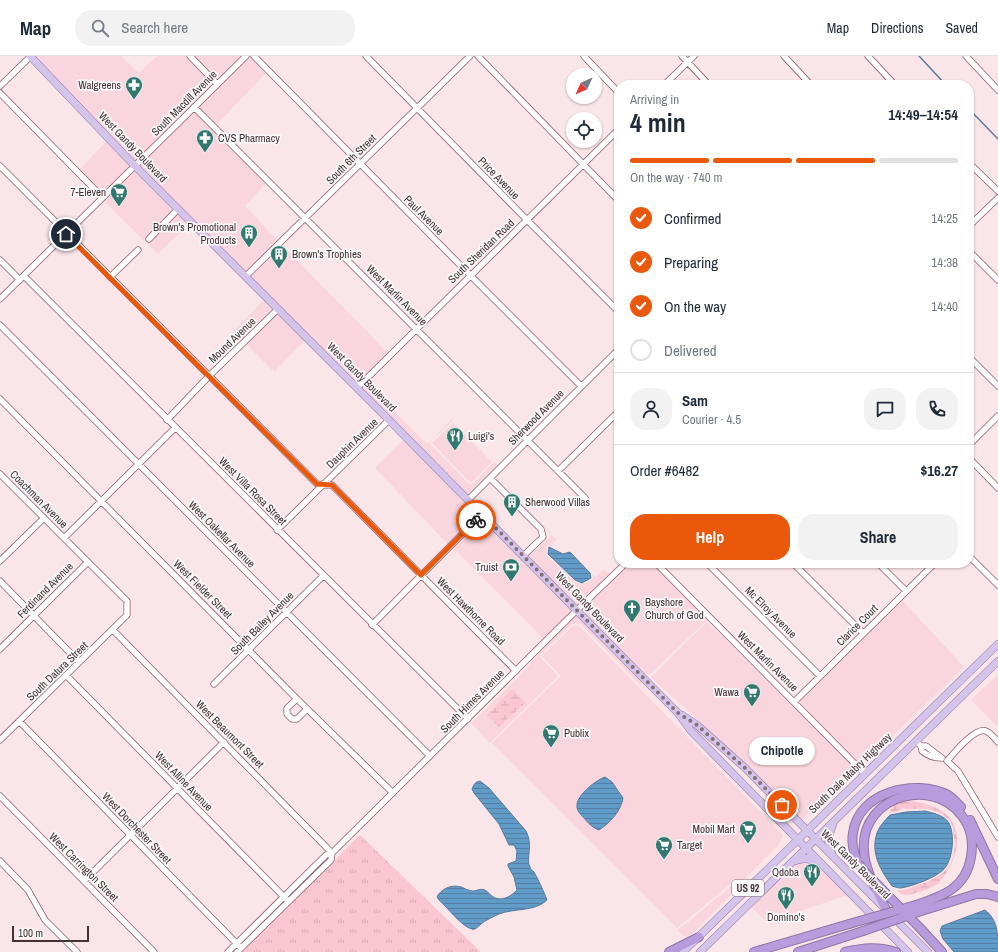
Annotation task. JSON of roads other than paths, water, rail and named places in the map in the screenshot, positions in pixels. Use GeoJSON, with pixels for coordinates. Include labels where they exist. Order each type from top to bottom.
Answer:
{"type":"FeatureCollection","features":[{"type":"Feature","properties":{"kind":"highway"},"geometry":{"type":"LineString","coordinates":[[942,952],[858,863],[852,840],[854,826],[860,814],[870,804],[890,792],[907,788],[925,788],[947,795],[955,801],[966,814],[998,879]]}},
{"type":"Feature","properties":{"kind":"highway"},"geometry":{"type":"LineString","coordinates":[[798,952],[863,931],[917,908],[954,889],[967,871],[973,850],[969,829],[964,818],[947,802],[926,794],[903,796],[892,800],[881,808],[874,816],[867,830],[864,843],[866,862],[871,878],[886,910]]}},
{"type":"Feature","properties":{"kind":"highway"},"geometry":{"type":"LineString","coordinates":[[754,952],[849,924],[976,894],[987,894],[998,897]]}},
{"type":"Feature","properties":{"kind":"highway"},"geometry":{"type":"LineString","coordinates":[[669,952],[699,937]]}},
{"type":"Feature","properties":{"kind":"highway"},"geometry":{"type":"LineString","coordinates":[[845,952],[879,947],[896,952]]}},
{"type":"Feature","properties":{"kind":"main road","name":"West Gandy Boulevard"},"geometry":{"type":"LineString","coordinates":[[30,56],[135,166],[390,420],[678,713],[691,731],[908,952]]}},
{"type":"Feature","properties":{"kind":"main road","name":"South Dale Mabry Highway"},"geometry":{"type":"LineString","coordinates":[[683,952],[998,644]]}},
{"type":"Feature","properties":{"kind":"main road","name":"South Dale Mabry Highway"},"geometry":{"type":"LineString","coordinates":[[815,839],[918,744],[998,661]]}},
{"type":"Feature","properties":{"kind":"main road"},"geometry":{"type":"LineString","coordinates":[[961,680],[970,689]]}},
{"type":"Feature","properties":{"kind":"main road","name":"West Gandy Boulevard"},"geometry":{"type":"LineString","coordinates":[[678,713],[697,725],[744,767],[928,952]]}},
{"type":"Feature","properties":{"kind":"main road"},"geometry":{"type":"LineString","coordinates":[[908,732],[918,744]]}},
{"type":"Feature","properties":{"kind":"main road"},"geometry":{"type":"LineString","coordinates":[[832,856],[828,839],[836,819]]}},
{"type":"Feature","properties":{"kind":"main road"},"geometry":{"type":"LineString","coordinates":[[792,861],[815,839]]}},
{"type":"Feature","properties":{"kind":"main road"},"geometry":{"type":"LineString","coordinates":[[792,861],[806,858],[825,867]]}},
{"type":"Feature","properties":{"kind":"main road","name":"US 92"},"geometry":{"type":"LineString","coordinates":[[700,952],[792,861]]}},
{"type":"Feature","properties":{"kind":"street"},"geometry":{"type":"LineString","coordinates":[[0,86],[30,56]]}},
{"type":"Feature","properties":{"kind":"street"},"geometry":{"type":"LineString","coordinates":[[190,56],[217,84]]}},
{"type":"Feature","properties":{"kind":"street","name":"South Macdill Avenue"},"geometry":{"type":"LineString","coordinates":[[0,299],[246,56]]}},
{"type":"Feature","properties":{"kind":"street","name":"Paul Avenue"},"geometry":{"type":"LineString","coordinates":[[254,56],[470,276],[581,386]]}},
{"type":"Feature","properties":{"kind":"street","name":"Price Avenue"},"geometry":{"type":"LineString","coordinates":[[366,56],[614,307]]}},
{"type":"Feature","properties":{"kind":"street","name":"South 6th Street"},"geometry":{"type":"LineString","coordinates":[[246,276],[470,56]]}},
{"type":"Feature","properties":{"kind":"street"},"geometry":{"type":"LineString","coordinates":[[478,56],[614,196]]}},
{"type":"Feature","properties":{"kind":"street"},"geometry":{"type":"LineString","coordinates":[[584,56],[614,88]]}},
{"type":"Feature","properties":{"kind":"street"},"geometry":{"type":"LineString","coordinates":[[682,56],[704,80]]}},
{"type":"Feature","properties":{"kind":"street"},"geometry":{"type":"LineString","coordinates":[[669,80],[694,56]]}},
{"type":"Feature","properties":{"kind":"street"},"geometry":{"type":"LineString","coordinates":[[784,56],[806,80]]}},
{"type":"Feature","properties":{"kind":"street"},"geometry":{"type":"LineString","coordinates":[[868,56],[889,80]]}},
{"type":"Feature","properties":{"kind":"street"},"geometry":{"type":"LineString","coordinates":[[967,57],[998,90]]}},
{"type":"Feature","properties":{"kind":"street"},"geometry":{"type":"LineString","coordinates":[[0,93],[102,197]]}},
{"type":"Feature","properties":{"kind":"street","name":"West Marlin Avenue"},"geometry":{"type":"LineString","coordinates":[[194,107],[585,498]]}},
{"type":"Feature","properties":{"kind":"street","name":"South Sheridan Road"},"geometry":{"type":"LineString","coordinates":[[357,388],[614,134]]}},
{"type":"Feature","properties":{"kind":"street","name":"West Hawthorne Road"},"geometry":{"type":"LineString","coordinates":[[0,166],[66,234],[317,484],[332,485],[516,671]]}},
{"type":"Feature","properties":{"kind":"street"},"geometry":{"type":"LineString","coordinates":[[974,167],[998,191]]}},
{"type":"Feature","properties":{"kind":"street"},"geometry":{"type":"LineString","coordinates":[[974,221],[998,198]]}},
{"type":"Feature","properties":{"kind":"street"},"geometry":{"type":"LineString","coordinates":[[149,239],[178,209]]}},
{"type":"Feature","properties":{"kind":"street"},"geometry":{"type":"LineString","coordinates":[[110,277],[138,250]]}},
{"type":"Feature","properties":{"kind":"street"},"geometry":{"type":"LineString","coordinates":[[974,256],[998,280]]}},
{"type":"Feature","properties":{"kind":"street","name":"West Villa Rosa Street"},"geometry":{"type":"LineString","coordinates":[[0,260],[22,278],[167,420],[468,719]]}},
{"type":"Feature","properties":{"kind":"street","name":"Mound Avenue"},"geometry":{"type":"LineString","coordinates":[[167,420],[209,376],[278,309]]}},
{"type":"Feature","properties":{"kind":"street","name":"West Oakellar Avenue"},"geometry":{"type":"LineString","coordinates":[[0,325],[430,756]]}},
{"type":"Feature","properties":{"kind":"street","name":"Sherwood Avenue"},"geometry":{"type":"LineString","coordinates":[[468,500],[614,354]]}},
{"type":"Feature","properties":{"kind":"street"},"geometry":{"type":"LineString","coordinates":[[974,362],[998,386]]}},
{"type":"Feature","properties":{"kind":"street","name":"West Fielder Street"},"geometry":{"type":"LineString","coordinates":[[0,399],[297,699],[393,793]]}},
{"type":"Feature","properties":{"kind":"street"},"geometry":{"type":"LineString","coordinates":[[558,471],[614,416]]}},
{"type":"Feature","properties":{"kind":"street"},"geometry":{"type":"LineString","coordinates":[[974,440],[998,416]]}},
{"type":"Feature","properties":{"kind":"street","name":"Dauphin Avenue"},"geometry":{"type":"LineString","coordinates":[[277,530],[390,420]]}},
{"type":"Feature","properties":{"kind":"street"},"geometry":{"type":"LineString","coordinates":[[64,538],[175,428]]}},
{"type":"Feature","properties":{"kind":"street"},"geometry":{"type":"LineString","coordinates":[[974,463],[998,488]]}},
{"type":"Feature","properties":{"kind":"street","name":"Coachman Avenue"},"geometry":{"type":"LineString","coordinates":[[0,474],[127,602],[127,615]]}},
{"type":"Feature","properties":{"kind":"street"},"geometry":{"type":"LineString","coordinates":[[490,478],[541,529],[543,537],[523,556]]}},
{"type":"Feature","properties":{"kind":"street"},"geometry":{"type":"LineString","coordinates":[[372,625],[482,514]]}},
{"type":"Feature","properties":{"kind":"street"},"geometry":{"type":"LineString","coordinates":[[0,561],[44,518]]}},
{"type":"Feature","properties":{"kind":"street"},"geometry":{"type":"LineString","coordinates":[[974,561],[998,585]]}},
{"type":"Feature","properties":{"kind":"street","name":"Ferdinand Avenue"},"geometry":{"type":"LineString","coordinates":[[0,649],[88,562]]}},
{"type":"Feature","properties":{"kind":"street","name":"South Himes Avenue"},"geometry":{"type":"LineString","coordinates":[[228,952],[331,860],[332,853],[621,568]]}},
{"type":"Feature","properties":{"kind":"street","name":"West Marlin Avenue"},"geometry":{"type":"LineString","coordinates":[[661,568],[865,774]]}},
{"type":"Feature","properties":{"kind":"street","name":"Mc Elroy Avenue"},"geometry":{"type":"LineString","coordinates":[[712,568],[820,676]]}},
{"type":"Feature","properties":{"kind":"street"},"geometry":{"type":"LineString","coordinates":[[798,568],[863,634]]}},
{"type":"Feature","properties":{"kind":"street"},"geometry":{"type":"LineString","coordinates":[[883,568],[906,591]]}},
{"type":"Feature","properties":{"kind":"street","name":"Clarice Court"},"geometry":{"type":"LineString","coordinates":[[794,702],[929,568]]}},
{"type":"Feature","properties":{"kind":"street","name":"South Bailey Avenue"},"geometry":{"type":"LineString","coordinates":[[214,684],[323,576]]}},
{"type":"Feature","properties":{"kind":"street"},"geometry":{"type":"LineString","coordinates":[[0,581],[79,662]]}},
{"type":"Feature","properties":{"kind":"street","name":"South Datura Street"},"geometry":{"type":"LineString","coordinates":[[0,740],[127,615]]}},
{"type":"Feature","properties":{"kind":"street","name":"West Beaumont Street"},"geometry":{"type":"LineString","coordinates":[[113,630],[332,853]]}},
{"type":"Feature","properties":{"kind":"street","name":"West Alline Avenue"},"geometry":{"type":"LineString","coordinates":[[66,675],[286,899]]}},
{"type":"Feature","properties":{"kind":"street"},"geometry":{"type":"LineString","coordinates":[[297,699],[287,708],[287,714],[292,719],[297,719],[307,709]]}},
{"type":"Feature","properties":{"kind":"street","name":"West Dorchester Street"},"geometry":{"type":"LineString","coordinates":[[19,721],[237,943],[239,950]]}},
{"type":"Feature","properties":{"kind":"street"},"geometry":{"type":"LineString","coordinates":[[944,759],[975,733],[983,731],[988,732],[998,742]]}},
{"type":"Feature","properties":{"kind":"street"},"geometry":{"type":"LineString","coordinates":[[84,881],[224,742]]}},
{"type":"Feature","properties":{"kind":"street"},"geometry":{"type":"LineString","coordinates":[[918,744],[922,751],[927,755],[934,758],[944,759],[958,771],[998,837]]}},
{"type":"Feature","properties":{"kind":"street","name":"West Carrington Street"},"geometry":{"type":"LineString","coordinates":[[0,796],[154,952]]}},
{"type":"Feature","properties":{"kind":"street"},"geometry":{"type":"LineString","coordinates":[[0,861],[28,890],[45,920],[77,952]]}},
{"type":"Feature","properties":{"kind":"street","name":"South Himes Avenue"},"geometry":{"type":"LineString","coordinates":[[239,950],[286,899]]}},
{"type":"Feature","properties":{"kind":"water"},"geometry":{"type":"Polygon","coordinates":[[[549,547],[563,554],[570,552],[590,573],[591,578],[582,583],[575,580],[548,554],[549,547]]]}},
{"type":"Feature","properties":{"kind":"water"},"geometry":{"type":"Polygon","coordinates":[[[605,777],[612,782],[623,798],[620,808],[614,816],[599,830],[591,825],[578,811],[577,805],[580,797],[588,788],[605,777]]]}},
{"type":"Feature","properties":{"kind":"water"},"geometry":{"type":"Polygon","coordinates":[[[480,781],[489,788],[526,831],[529,842],[528,860],[530,868],[534,872],[547,900],[537,906],[499,914],[473,929],[464,925],[439,900],[437,897],[441,892],[454,886],[471,891],[483,889],[495,898],[501,899],[510,896],[517,890],[514,877],[508,864],[516,861],[517,851],[514,845],[509,845],[499,824],[474,793],[472,789],[473,786],[480,781]]]}},
{"type":"Feature","properties":{"kind":"water"},"geometry":{"type":"Polygon","coordinates":[[[925,811],[941,816],[949,823],[952,834],[952,846],[948,864],[937,875],[925,881],[901,888],[892,886],[884,874],[876,855],[875,840],[878,831],[890,815],[925,811]]]}},
{"type":"Feature","properties":{"kind":"water"},"geometry":{"type":"Polygon","coordinates":[[[985,910],[993,918],[995,923],[998,952],[954,952],[943,939],[940,931],[942,926],[985,910]]]}},
{"type":"Feature","properties":{"kind":"waterway"},"geometry":{"type":"LineString","coordinates":[[919,56],[941,80]]}},
{"type":"Feature","properties":{"kind":"waterway"},"geometry":{"type":"LineString","coordinates":[[974,114],[998,139]]}},
{"type":"Feature","properties":{"kind":"place","name":"Walgreens"},"geometry":{"type":"Point","coordinates":[134,100]}},
{"type":"Feature","properties":{"kind":"place","name":"CVS Pharmacy"},"geometry":{"type":"Point","coordinates":[205,153]}},
{"type":"Feature","properties":{"kind":"place","name":"7-Eleven"},"geometry":{"type":"Point","coordinates":[119,207]}},
{"type":"Feature","properties":{"kind":"place","name":"Brown's Promotional Products"},"geometry":{"type":"Point","coordinates":[249,248]}},
{"type":"Feature","properties":{"kind":"place","name":"Brown's Trophies"},"geometry":{"type":"Point","coordinates":[279,269]}},
{"type":"Feature","properties":{"kind":"place","name":"Luigi's"},"geometry":{"type":"Point","coordinates":[455,451]}},
{"type":"Feature","properties":{"kind":"place","name":"Sherwood Villas"},"geometry":{"type":"Point","coordinates":[512,517]}},
{"type":"Feature","properties":{"kind":"place","name":"Truist"},"geometry":{"type":"Point","coordinates":[511,582]}},
{"type":"Feature","properties":{"kind":"place","name":"Bayshore Church of God"},"geometry":{"type":"Point","coordinates":[632,623]}},
{"type":"Feature","properties":{"kind":"place","name":"Wawa"},"geometry":{"type":"Point","coordinates":[752,707]}},
{"type":"Feature","properties":{"kind":"place","name":"Publix"},"geometry":{"type":"Point","coordinates":[551,748]}},
{"type":"Feature","properties":{"kind":"place","name":"Chipotle"},"geometry":{"type":"Point","coordinates":[782,805]}},
{"type":"Feature","properties":{"kind":"place","name":"Mobil Mart"},"geometry":{"type":"Point","coordinates":[748,844]}},
{"type":"Feature","properties":{"kind":"place","name":"Target"},"geometry":{"type":"Point","coordinates":[664,860]}},
{"type":"Feature","properties":{"kind":"place","name":"Qdoba"},"geometry":{"type":"Point","coordinates":[812,887]}},
{"type":"Feature","properties":{"kind":"place","name":"Domino's"},"geometry":{"type":"Point","coordinates":[786,910]}}]}
